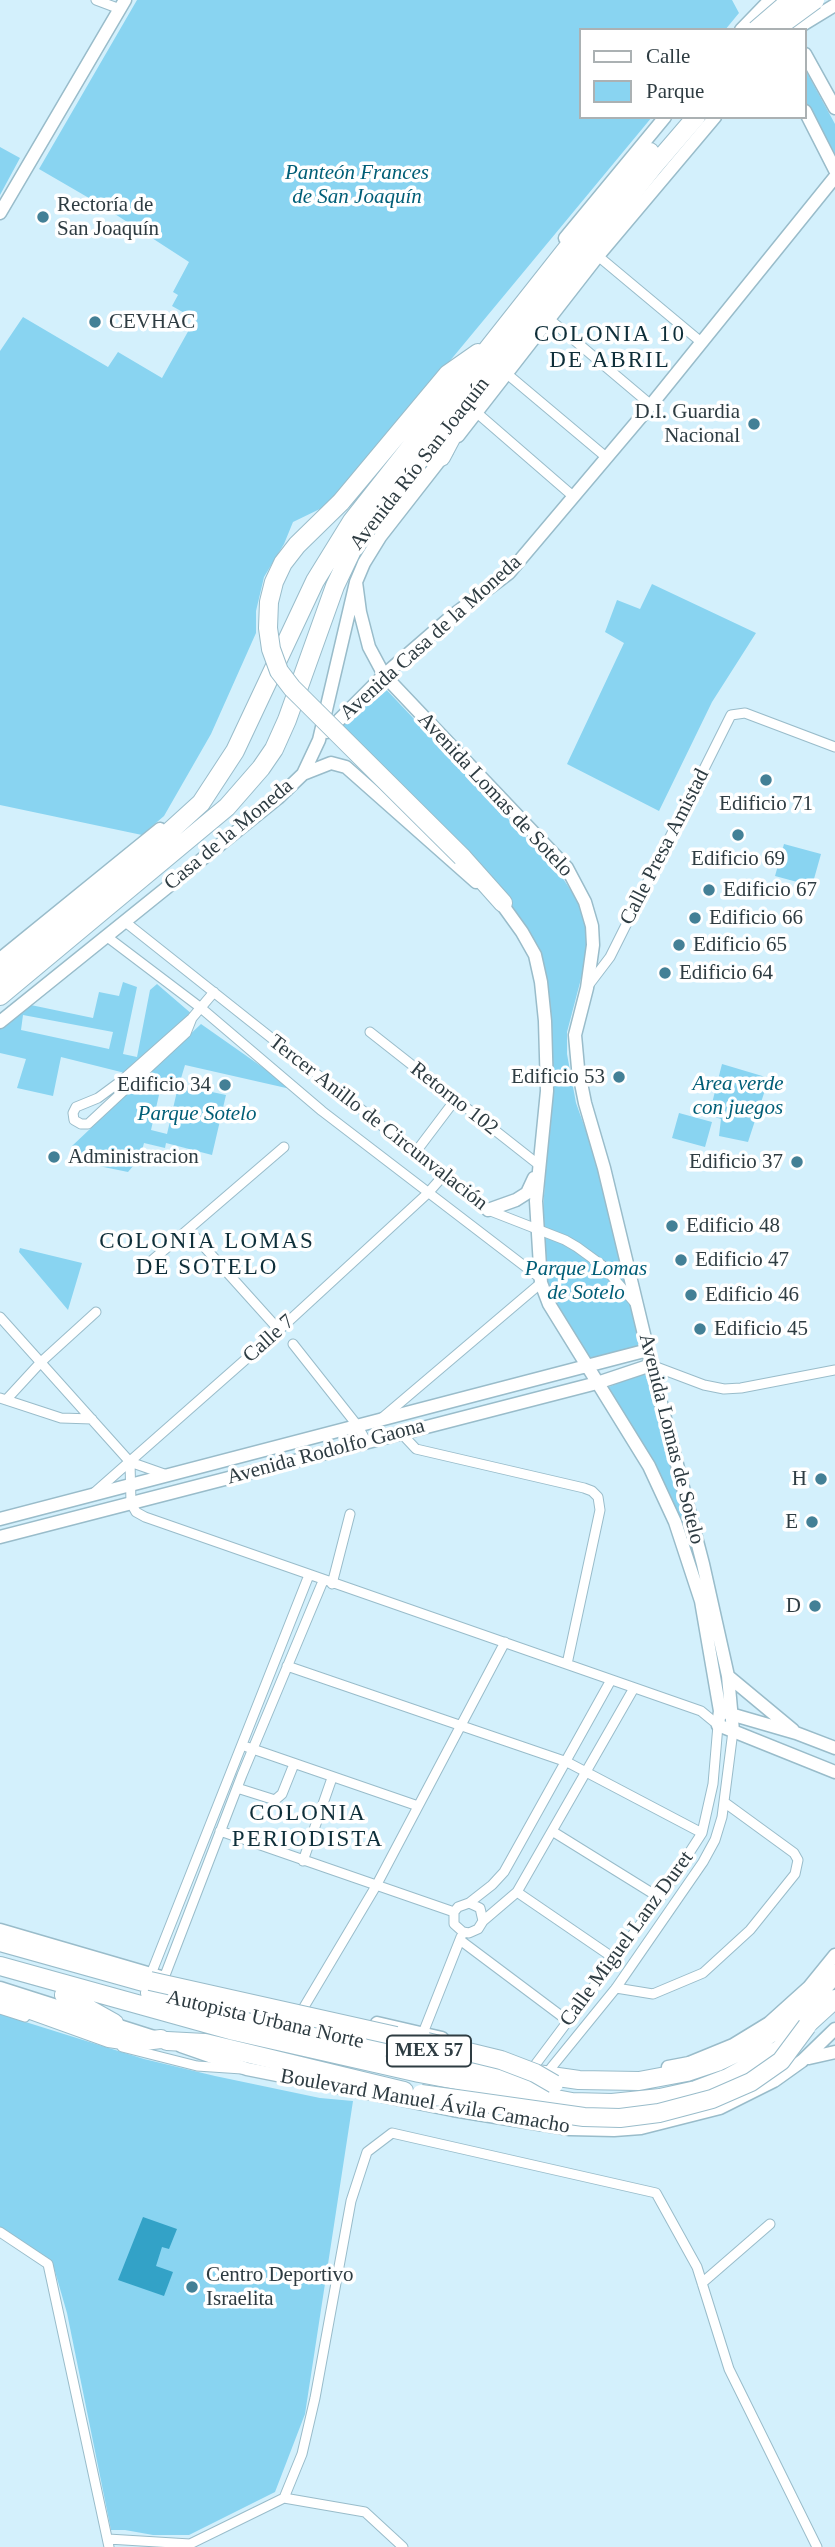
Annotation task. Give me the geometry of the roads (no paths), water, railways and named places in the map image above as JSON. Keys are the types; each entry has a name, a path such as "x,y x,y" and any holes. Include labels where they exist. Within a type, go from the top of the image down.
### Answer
{"highway":[{"path":"756,21 790,0"},
{"path":"777,28 815,0"},
{"name":"Avenida Río San Joaquín","path":"0,996 227,807 261,768 274,749 287,720 343,564 380,510 479,388 649,163 679,119"},
{"name":"Avenida Río San Joaquín","path":"0,976 189,816 221,776 250,722 315,581 352,522 547,273 649,163 694,119"},
{"path":"492,343 448,374 341,502 297,545 278,573 270,602 268,628 271,649 279,671 292,688 462,857 503,903"},
{"path":"441,457 479,388"},
{"name":"MEX 57","path":"0,1942 211,2001 378,2041 579,2080 639,2081 717,2062 757,2043 804,2008 835,1974"},
{"name":"Autopista Urbana Norte","path":"0,1950 167,1998 267,2022 553,2076 593,2089 639,2088 680,2081 717,2069 753,2053 789,2029 835,1983"},
{"path":"76,1952 107,1967 225,1999 487,2055 535,2073 553,2076"},
{"name":"Autopista Urbana Norte","path":"0,1966 233,2031 419,2073 572,2102 612,2103 660,2098 696,2090 756,2064 779,2050 835,1999"},
{"name":"Boulevard Manuel Ávila Camacho","path":"0,1976 64,1995 346,2066 510,2101 581,2110 654,2106 693,2098 725,2087 801,2041 835,2008"},
{"path":"64,1995 112,2031"},
{"path":"0,1999 112,2031 136,2042 164,2040 205,2043 292,2068 413,2092 584,2117 620,2118 659,2113 712,2099 751,2082 781,2060 807,2026"},
{"path":"295,2006 378,2041"}],"main road":[{"path":"749,0 756,21"},
{"path":"756,21 770,0"},
{"path":"778,0 792,28"},
{"path":"0,213 122,4"},
{"path":"796,28 835,5"},
{"path":"807,58 835,107"},
{"path":"807,115 835,170"},
{"name":"Avenida Río San Joaquín","path":"547,273 562,241 664,119"},
{"name":"Avenida Río San Joaquín","path":"356,582 372,548 548,318 713,119"},
{"name":"Avenida Casa de la Moneda","path":"319,740 384,674 452,616 509,573 651,405 835,177"},
{"name":"Avenida Lomas de Sotelo","path":"356,582 369,647 384,674 567,868 585,902 592,926 593,945 587,988 575,1035 578,1068 703,1564 728,1676 726,1713 718,1725"},
{"name":"Casa de la Moneda","path":"0,1023 278,798 303,774 319,740 356,582"},
{"name":"Avenida Lomas de Sotelo","path":"303,774 331,763 346,767 503,903 535,955 545,1021 547,1091 536,1230 540,1280 549,1304 649,1466 676,1522 701,1601 726,1713 733,1731"},
{"path":"0,959 221,776"},
{"path":"488,1210 527,1193 539,1167"},
{"name":"Avenida Rodolfo Gaona","path":"0,1519 648,1350"},
{"name":"Avenida Rodolfo Gaona","path":"0,1537 597,1383 651,1365"},
{"path":"728,1676 796,1733"},
{"path":"726,1713 796,1733 835,1748"},
{"path":"718,1725 835,1772"},
{"path":"0,1930 76,1952"},
{"path":"155,1978 423,2033 535,2065 553,2076 631,2075 689,2063 733,2046 769,2023 809,1987 835,1955"},
{"path":"0,1988 112,2031"},
{"name":"Boulevard Manuel Ávila Camacho","path":"164,2040 247,2069 524,2122 570,2129 614,2130 641,2128 720,2108 774,2081 802,2061 835,2029"},
{"path":"802,2061 818,2054 835,2052"}],"street":[{"path":"96,0 122,4"},
{"path":"598,257 701,342"},
{"path":"548,318 651,405"},
{"path":"506,373 606,457"},
{"path":"476,412 574,497"},
{"name":"Calle Presa Amistad","path":"587,988 610,957 728,720 736,713 745,713 835,747"},
{"name":"Tercer Anillo de Circunvalación","path":"124,921 488,1210 565,1240 603,1266 639,1308"},
{"name":"Tercer Anillo de Circunvalación","path":"106,936 201,1008 322,1111 540,1280"},
{"path":"192,1018 186,1033 88,1124 74,1120 76,1107 98,1098 121,1081 192,1018 214,992"},
{"name":"Retorno 102","path":"370,1032 539,1167"},
{"path":"415,1153 455,1100"},
{"path":"142,1269 284,1147"},
{"name":"Calle 7","path":"90,1496 279,1330 428,1193 443,1175"},
{"path":"189,1230 279,1330"},
{"path":"382,1419 540,1280"},
{"path":"92,1419 61,1418 3,1399 96,1312"},
{"path":"0,1317 131,1462 167,1475"},
{"path":"293,1344 357,1425 366,1441"},
{"path":"651,1365 704,1385 724,1389 835,1370"},
{"path":"401,1433 416,1449 584,1488 598,1497 600,1510 567,1664"},
{"path":"131,1462 131,1503 136,1512 145,1517 701,1711 726,1713"},
{"path":"155,1978 220,1831 287,1666 328,1582 350,1514"},
{"path":"155,1978 241,1745 309,1575"},
{"path":"295,2006 376,1886 505,1642"},
{"path":"287,1666 567,1762 702,1833"},
{"path":"469,1903 504,1872 611,1680"},
{"path":"423,2033 462,1936 474,1932 517,1892 634,1688"},
{"path":"701,1711 718,1725"},
{"name":"Calle Miguel Lanz Duret","path":"535,2065 660,1898 702,1833 713,1784 718,1725"},
{"name":"Calle Miguel Lanz Duret","path":"553,2076 703,1862 715,1840 724,1802 733,1731"},
{"path":"241,1745 418,1806"},
{"path":"237,1788 275,1800 282,1794 294,1764"},
{"path":"303,1861 332,1778"},
{"path":"616,1988 653,1994 703,1973 750,1930 795,1874 798,1860 794,1853 724,1802"},
{"path":"220,1831 454,1912"},
{"path":"552,1831 660,1898"},
{"path":"517,1892 615,1959"},
{"path":"483,1921 480,1908 469,1903 463,1903 454,1912 454,1924 462,1936 568,2021"},
{"path":"0,2009 149,2055 210,2068 247,2069"},
{"path":"284,2498 302,2454 315,2398 351,2201 367,2152 392,2133 656,2193 697,2267 729,2369 817,2547"},
{"path":"702,2283 770,2224"},
{"path":"0,2232 48,2264 108,2543 190,2544 284,2498 365,2512 403,2547"}],"place":[{"name":"Rectoría de San Joaquín","path":"43,217"},
{"name":"CEVHAC","path":"95,322"},
{"name":"D.I. Guardia Nacional","path":"754,424"},
{"name":"Edificio 71","path":"766,780"},
{"name":"Edificio 69","path":"738,835"},
{"name":"Edificio 67","path":"709,890"},
{"name":"Edificio 66","path":"695,918"},
{"name":"Edificio 65","path":"679,945"},
{"name":"Edificio 64","path":"665,973"},
{"name":"Edificio 53","path":"619,1077"},
{"name":"Edificio 34","path":"225,1085"},
{"name":"Administracion","path":"54,1157"},
{"name":"Edificio 37","path":"797,1162"},
{"name":"Edificio 48","path":"672,1226"},
{"name":"Edificio 47","path":"681,1260"},
{"name":"Edificio 46","path":"691,1295"},
{"name":"Edificio 45","path":"700,1329"},
{"name":"H","path":"821,1479"},
{"name":"E","path":"812,1522"},
{"name":"D","path":"815,1606"},
{"name":"Centro Deportivo Israelita","path":"192,2287"}],"district":[{"name":"COLONIA 10 DE ABRIL","path":"610,348"},
{"name":"COLONIA LOMAS DE SOTELO","path":"207,1255"},
{"name":"COLONIA PERIODISTA","path":"308,1827"}],"park label":[{"name":"Panteón Frances de San Joaquín","path":"357,185"},
{"name":"Area verde con juegos","path":"738,1096"},
{"name":"Parque Sotelo","path":"197,1114"},
{"name":"Parque Lomas de Sotelo","path":"586,1281"}]}
